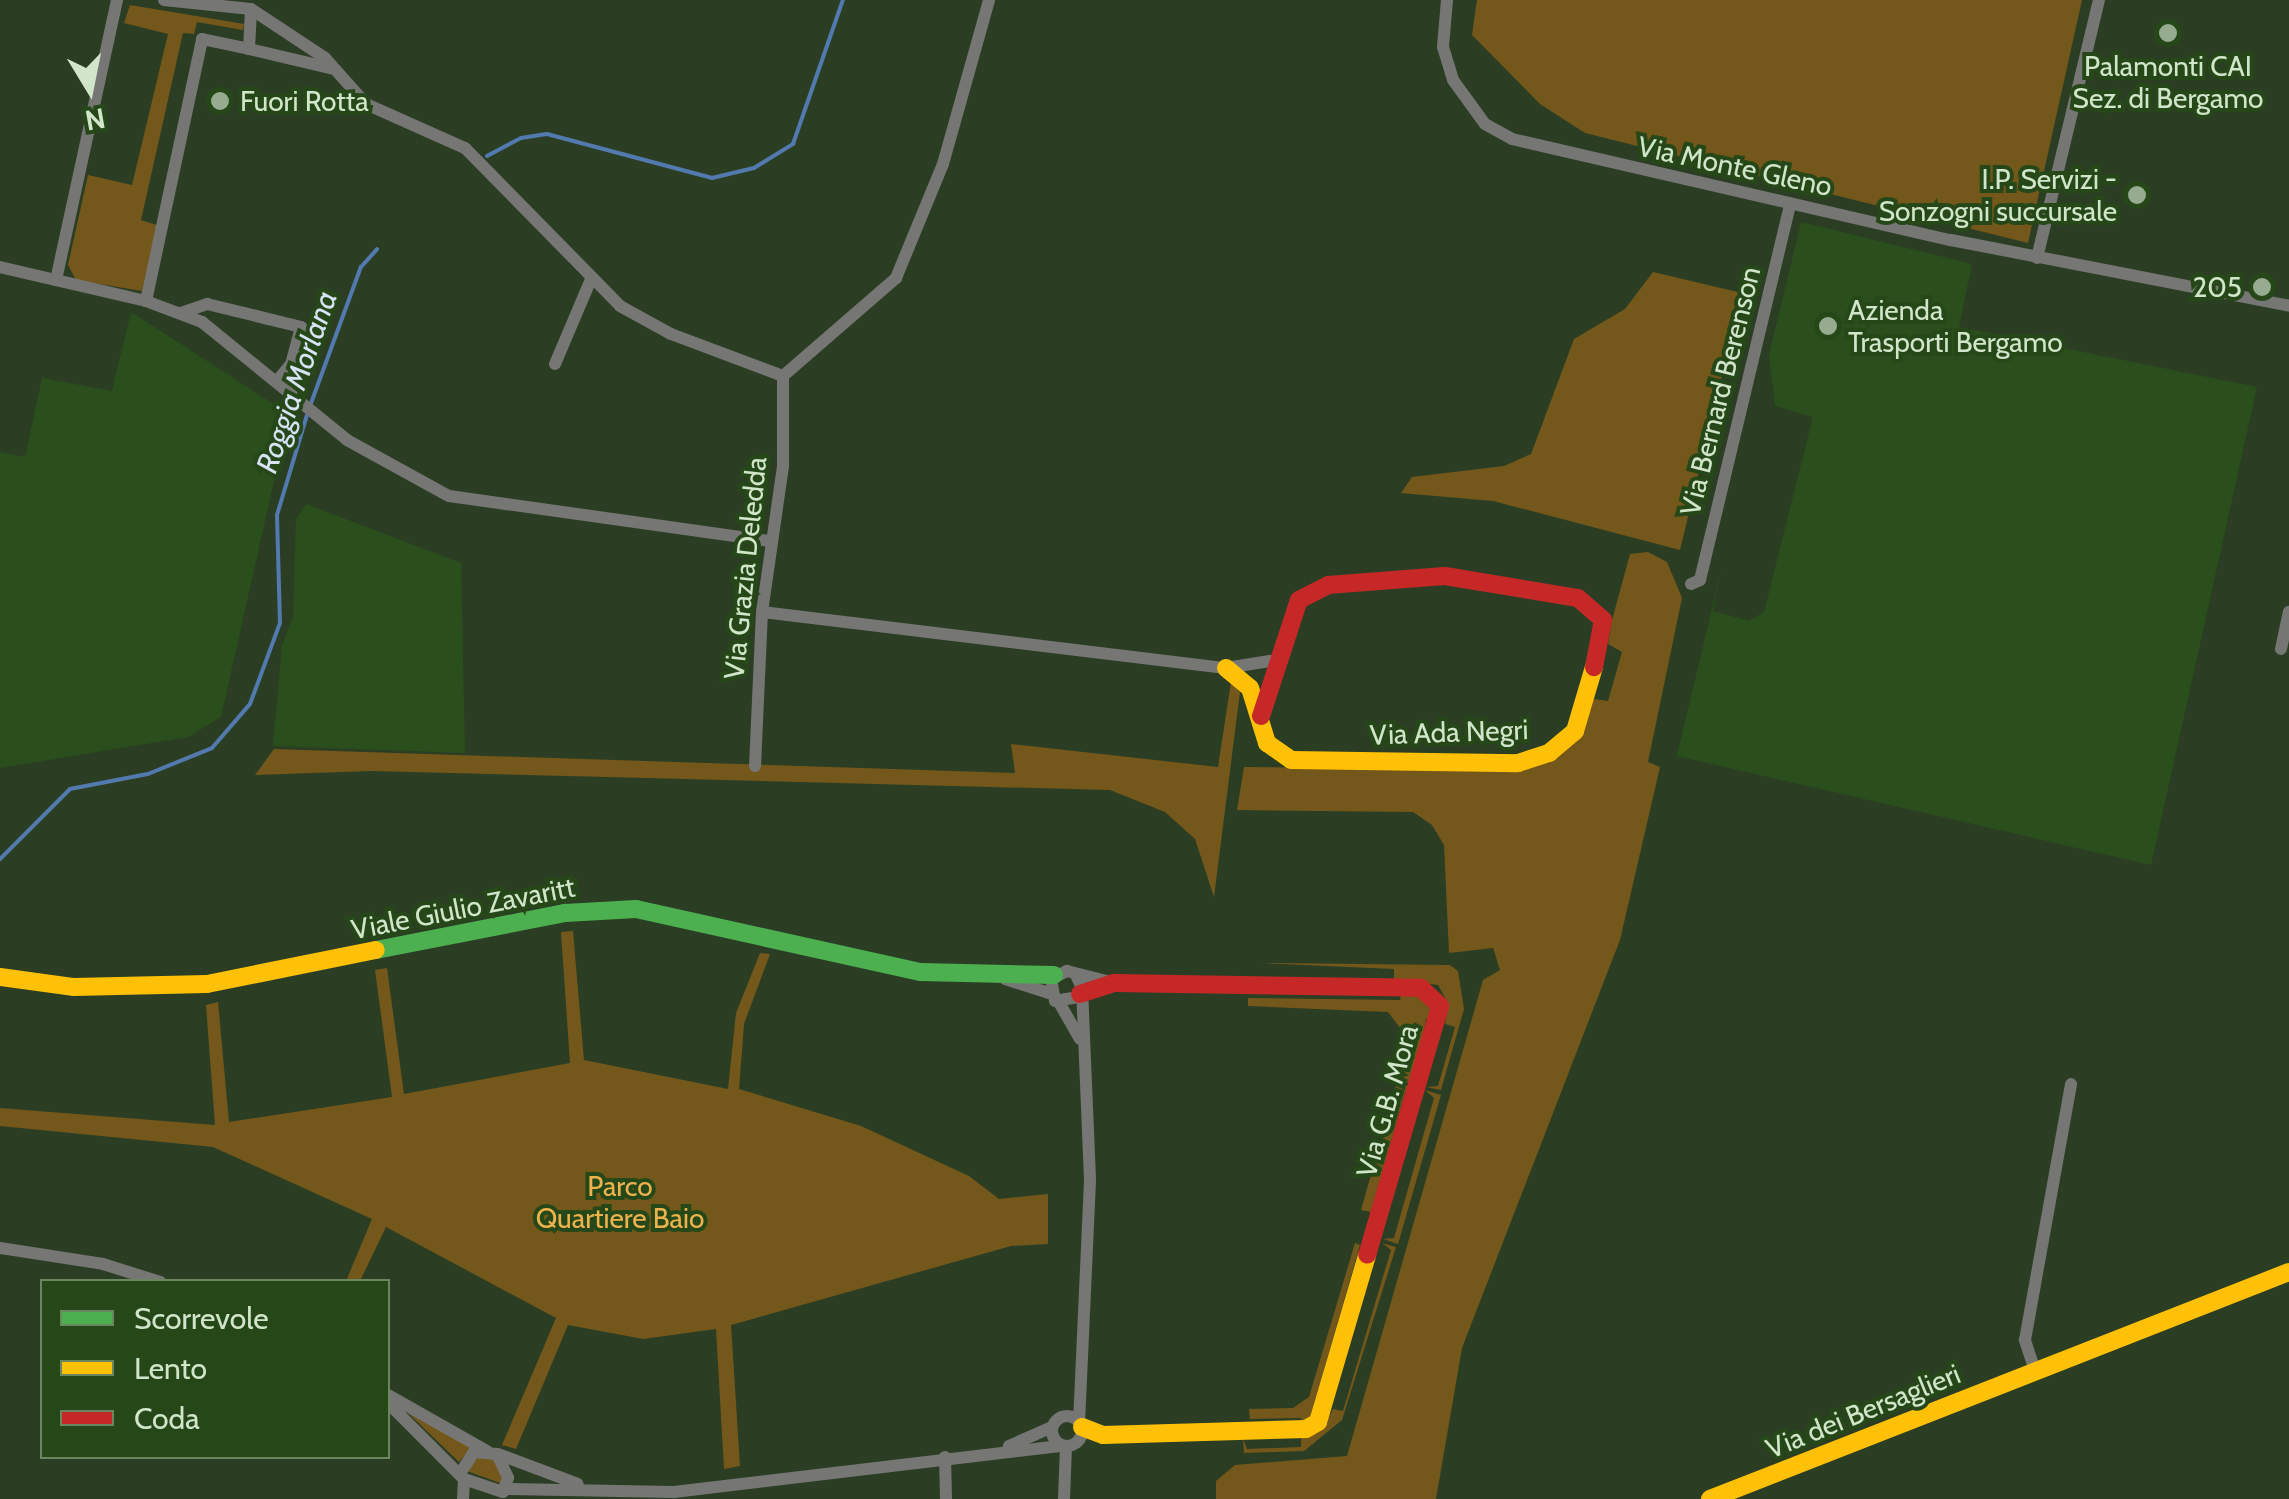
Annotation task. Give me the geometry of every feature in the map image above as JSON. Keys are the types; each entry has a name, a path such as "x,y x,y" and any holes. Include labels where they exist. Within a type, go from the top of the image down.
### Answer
{"street":[{"path":"56,280 117,0"},
{"path":"164,0 251,9 336,70 379,112 465,148 620,306 670,334 783,376 896,278 943,164 988,0"},
{"path":"251,9 264,0"},
{"name":"Via Monte Gleno","path":"1448,0 1444,47 1450,72 1476,114 1498,133 1790,204 2037,258 2289,306"},
{"path":"2037,258 2099,0"},
{"path":"249,49 251,9"},
{"path":"146,302 202,40 336,70"},
{"name":"Via Bernard Berenson","path":"1692,584 1700,580 1790,204"},
{"path":"0,268 146,302 181,314 278,381 346,440 448,496 772,542"},
{"path":"555,364 591,279"},
{"path":"181,314 207,304 300,327 291,364 278,381"},
{"name":"Via Grazia Deledda","path":"755,766 762,612 784,466 783,376"},
{"name":"Via Ada Negri","path":"1226,668 1244,678 1261,716 1267,743 1291,760 1528,762 1575,731 1604,634 1594,608 1578,598 1445,576 1362,579 1306,592 1294,610 1289,645 1276,660 1261,716"},
{"path":"762,612 1226,668 1276,660"},
{"path":"2281,649 2289,612"},
{"name":"Viale Giulio Zavaritt","path":"0,977 74,987 208,984 565,913 636,909 685,915 874,964 993,976 1080,996"},
{"path":"1064,1499 1082,1377 1090,1181 1076,974"},
{"name":"Via G.B. Mora","path":"1073,1437 1306,1429 1325,1412 1440,1006 1421,988 1114,983 1076,974"},
{"name":"Viale Giulio Zavaritt","path":"1054,991 1076,974"},
{"name":"Via G.B. Mora","path":"1080,996 1114,983"},
{"path":"1054,991 1081,1041"},
{"path":"2035,1371 2024,1340 2071,1084"},
{"path":"0,1248 103,1264 150,1279"},
{"name":"Via dei Bersaglieri","path":"1710,1499 2289,1272"},
{"path":"1002,1449 1055,1423 1082,1377"},
{"path":"390,1396 492,1452 585,1486 622,1495 772,1481 1073,1437"},
{"path":"390,1404 462,1476 502,1494 585,1486"},
{"path":"1055,1423 1073,1437"},
{"path":"1055,1423 1073,1437"},
{"path":"462,1499 464,1459 492,1452"},
{"path":"492,1452 505,1463 502,1494"},
{"path":"945,1457 946,1499"},
{"path":"772,1481 772,1499"}],"shaded area":[{"path":"1801,222 1972,264 1959,327 2257,387 2151,865 1677,756 1722,566 1713,611 1749,621 1764,612 1813,417 1775,406 1769,355"},
{"path":"131,312 289,414 221,717 188,737 0,768 0,452 25,457 42,378 112,391"},
{"path":"306,504 461,563 465,753 273,746 282,646 293,616 296,519"}],"green space":[{"path":"1477,0 2082,0 2028,243 1585,133 1540,104 1472,35"},
{"path":"130,5 244,24 243,30 197,22 194,34 183,33 141,220 157,225 142,291 76,280 68,265 88,175 132,185 168,34 124,23"},
{"path":"1653,272 1742,293 1680,550 1493,501 1401,493 1412,477 1504,466 1531,454 1574,339 1625,309"},
{"path":"1648,552 1667,562 1682,598 1648,762 1660,767 1620,940 1462,1348 1436,1499 1216,1499 1216,1481 1235,1465 1347,1456 1483,980 1500,970 1493,948 1449,953 1444,845 1432,825 1413,812 1237,810 1244,767 1519,770 1545,762 1594,699 1608,701 1622,652 1608,644 1612,620 1630,554"},
{"path":"1231,682 1240,692 1214,897 1195,839 1165,812 1110,790 371,771 255,775 274,749 1015,773 1011,744 1218,767"},
{"name":"Parco Quartiere Baio","path":"573,931 584,1060 728,1089 736,1013 760,953 770,954 744,1024 739,1089 861,1126 969,1176 999,1199 1048,1194 1048,1244 1011,1246 731,1325 740,1466 724,1469 716,1329 643,1339 568,1325 516,1449 502,1445 556,1318 386,1227 361,1279 347,1279 372,1219 213,1147 0,1126 0,1108 215,1125 206,1005 218,1002 229,1122 392,1097 375,970 387,968 404,1094 570,1063 561,932"},
{"path":"1260,963 1450,965 1458,971 1464,1009 1441,1090 1426,1087 1438,1086 1455,1027 1445,1024 1448,1003 1438,985 1394,979 1394,969"},
{"path":"1401,994 1429,999 1431,1020 1426,1019 1413,1084 1397,1080 1407,1037 1388,1012 1248,1006 1248,998 1400,1000"},
{"path":"1397,1083 1412,1087 1406,1089 1371,1212 1361,1210"},
{"path":"1425,1090 1441,1095 1398,1244 1383,1239 1394,1238 1434,1098"},
{"path":"1355,1243 1360,1245 1314,1404 1317,1414 1302,1423 1301,1418 1250,1419 1249,1409 1293,1408 1309,1397"},
{"path":"1382,1243 1396,1247 1342,1420 1304,1451 1244,1453 1243,1439 1247,1449 1301,1447 1301,1437 1324,1426 1333,1409 1343,1411 1391,1250"},
{"path":"407,1412 473,1446 459,1462"},
{"path":"480,1455 493,1457 503,1475 500,1483 467,1471"}],"waterway":[{"name":"Roggia Morlana","path":"487,156 521,138 547,134 712,178 754,168 793,144 843,0"},
{"name":"Roggia Morlana","path":"310,406 361,267 377,249"},
{"name":"Roggia Morlana","path":"0,859 70,789 148,774 212,748 250,704 280,623 277,515 307,415"}],"traffic: fast":[{"path":"376,950 565,913 636,909 920,972 1054,975"}],"traffic: slow":[{"path":"1226,668 1250,688 1267,743 1291,760 1518,763 1549,753 1575,731 1594,667"},
{"path":"0,977 74,987 207,984 376,950"},
{"path":"1082,1427 1103,1435 1306,1429 1318,1422 1367,1255"},
{"path":"1710,1499 2289,1272"}],"traffic: jam":[{"path":"1261,716 1299,600 1328,585 1445,576 1578,598 1603,620 1594,667"},
{"path":"1080,994 1114,983 1421,988 1440,1006 1367,1255"}],"place":[{"name":"Palamonti CAI Sez. di Bergamo","path":"2168,33"},
{"name":"Fuori Rotta","path":"220,101"},
{"name":"I.P. Servizi - Sonzogni succursale","path":"2137,195"},
{"name":"205","path":"2262,287"},
{"name":"Azienda Trasporti Bergamo","path":"1828,326"}]}
